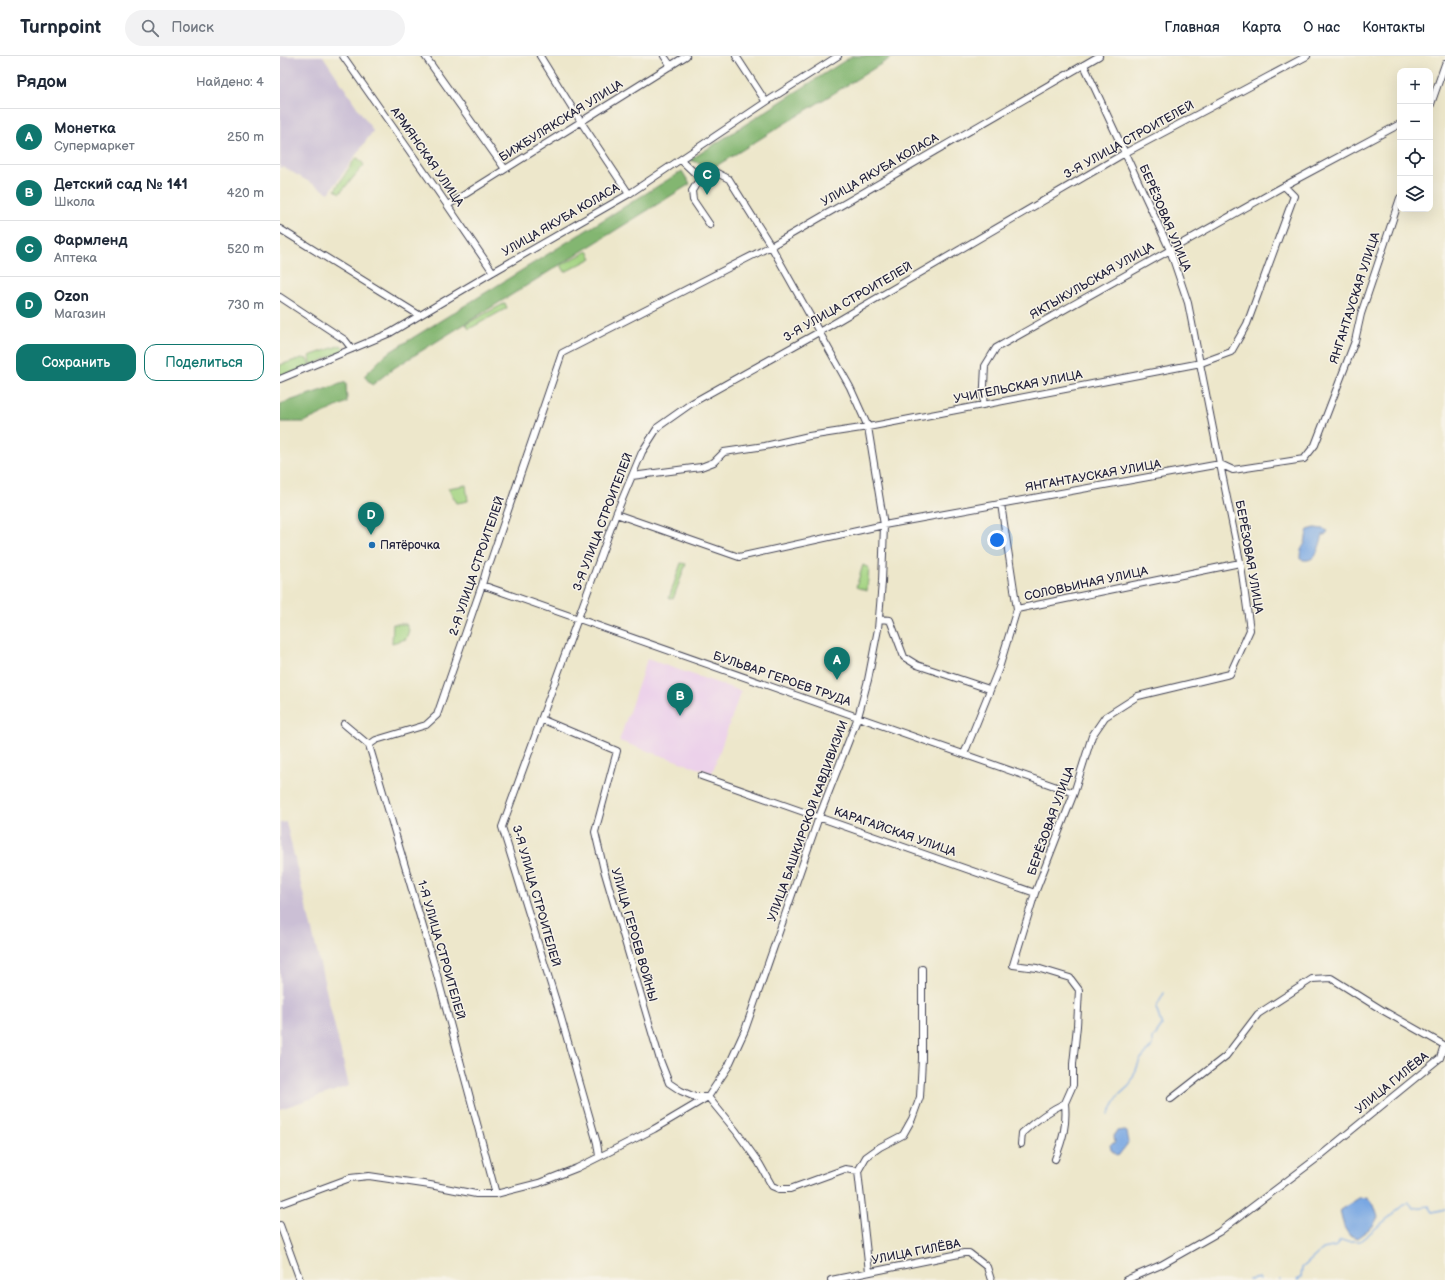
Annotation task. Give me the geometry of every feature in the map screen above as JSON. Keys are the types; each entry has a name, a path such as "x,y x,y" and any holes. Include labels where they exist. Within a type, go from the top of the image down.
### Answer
{"street":[{"name":"АРМЯНСКАЯ УЛИЦА","path":"343,56 448,205 493,272"},
{"path":"425,56 505,169"},
{"path":"540,56 581,122 629,194"},
{"path":"664,56 671,66"},
{"name":"БИЖБУЛЯКСКАЯ УЛИЦА","path":"448,205 686,56"},
{"path":"736,56 766,102"},
{"name":"УЛИЦА ЯКУБА КОЛАСА","path":"280,379 390,333 629,194 766,102 838,56"},
{"name":"УЛИЦА ЯКУБА КОЛАСА","path":"562,353 771,246 1099,56"},
{"name":"3-Я УЛИЦА СТРОИТЕЛЕЙ","path":"600,1156 560,1014 502,827 616,514 642,452 658,427 692,403 819,332 1125,153 1307,56"},
{"path":"1431,104 1445,64"},
{"name":"БЕРЁЗОВАЯ УЛИЦА","path":"1066,1103 1072,1085 1078,1026 1079,990 1070,978 1037,968 1013,965 1035,894 1074,793 1092,736 1104,717 1138,696 1230,674 1250,630 1240,563 1188,303 1170,250 1084,65"},
{"name":"ЯКТЫКУЛЬСКАЯ УЛИЦА","path":"983,405 985,366 996,348 1284,186 1397,126"},
{"path":"681,160 700,178 692,191 693,200 710,225"},
{"name":"УЛИЦА БАШКИРСКОЙ КАВДИВИЗИИ","path":"280,1204 350,1178 369,1176 430,1185 476,1194 496,1194 539,1183 577,1168 654,1129 708,1096 728,1067 745,1030 819,817 858,717 868,680 879,619 884,525 868,427 850,387 771,246 729,179 715,172 700,178"},
{"name":"УЧИТЕЛЬСКАЯ УЛИЦА","path":"632,476 701,467 714,462 724,452 765,446 809,436 868,427 1201,363 1232,352 1247,324 1294,196 1284,186"},
{"name":"ЯНГАНТАУСКАЯ УЛИЦА","path":"616,514 739,556 884,525 1220,464 1233,470 1304,459 1315,446 1355,341 1361,314 1397,207"},
{"path":"280,229 419,316"},
{"path":"280,298 345,340 352,349"},
{"name":"2-Я УЛИЦА СТРОИТЕЛЕЙ","path":"369,746 376,740 426,725 437,715 562,353"},
{"path":"1001,504 1017,609"},
{"name":"СОЛОВЬИНАЯ УЛИЦА","path":"964,754 999,668 1017,609 1240,563"},
{"name":"БУЛЬВАР ГЕРОЕВ ТРУДА","path":"482,585 1074,793"},
{"path":"879,619 890,620 904,658 917,665 990,689"},
{"name":"УЛИЦА ГЕРОЕВ ВОЙНЫ","path":"541,719 618,751 595,832 604,870 668,1083 695,1097 708,1096"},
{"path":"344,724 369,746"},
{"name":"1-Я УЛИЦА СТРОИТЕЛЕЙ","path":"369,746 434,964 496,1194"},
{"name":"КАРАГАЙСКАЯ УЛИЦА","path":"701,776 1035,894"},
{"path":"869,1272 858,1171 866,1157 880,1147 903,1135 912,1119 920,1097 922,1059 922,969"},
{"name":"УЛИЦА ГИЛЁВА","path":"1126,1280 1161,1264 1218,1232 1265,1198 1320,1156 1440,1058 1445,1046 1382,1010 1331,978 1312,979 1258,1014 1226,1056 1171,1099"},
{"path":"708,1096 736,1131 772,1186 779,1189 790,1189 845,1169 858,1171"},
{"path":"1022,1144 1022,1133 1031,1124 1066,1103 1063,1141 1055,1159"},
{"path":"280,1225 300,1280"},
{"name":"УЛИЦА ГИЛЁВА","path":"831,1280 952,1255 969,1253 987,1267 991,1280"}],"shaded area":[{"path":"280,56 323,56 373,131 329,193 283,167 280,168"},
{"path":"647,659 741,691 712,773 619,741"},
{"path":"286,822 349,1086 280,1109 280,823"}],"green space":[{"path":"852,56 894,56 713,168 690,160"},
{"path":"358,158 364,165 340,193 335,190 355,159"},
{"path":"682,171 690,184 394,368 372,385 364,376 385,355"},
{"path":"588,251 592,258 565,272 561,265"},
{"path":"505,303 507,308 469,329 466,324"},
{"path":"341,345 346,350 312,365 309,356"},
{"path":"302,358 307,359 310,366 280,377 280,365"},
{"path":"346,382 347,402 304,422 280,422 280,404"},
{"path":"466,485 468,501 457,503 448,488"},
{"path":"681,563 686,564 673,599 669,598"},
{"path":"863,565 869,568 867,591 856,587"},
{"path":"393,624 406,624 409,630 406,639 392,643"}],"water":[{"path":"1315,528 1328,531 1326,535 1323,535 1314,557 1306,560 1300,559 1308,530"},
{"path":"1123,1130 1127,1132 1129,1142 1118,1156 1111,1150 1110,1145 1115,1142 1114,1136 1117,1131"},
{"path":"1367,1197 1374,1205 1378,1217 1373,1226 1357,1238 1349,1235 1344,1227 1340,1210 1359,1198"}],"waterway":[{"path":"1108,1115 1119,1095 1130,1085 1140,1060 1153,1045 1153,1039 1162,1026 1156,1008 1164,993"},
{"path":"1297,1280 1301,1278 1302,1268 1323,1249 1337,1246 1340,1241 1360,1241 1408,1202 1414,1208 1429,1206 1433,1212 1445,1209"},
{"path":"1249,1280 1259,1278 1259,1280"}],"place":[{"name":"Фармленд","path":"707,195"},
{"name":"Ozon","path":"371,535"},
{"name":"Пятёрочка","path":"372,545"},
{"name":"Монетка","path":"837,680"},
{"name":"Детский сад № 141","path":"680,716"}]}
